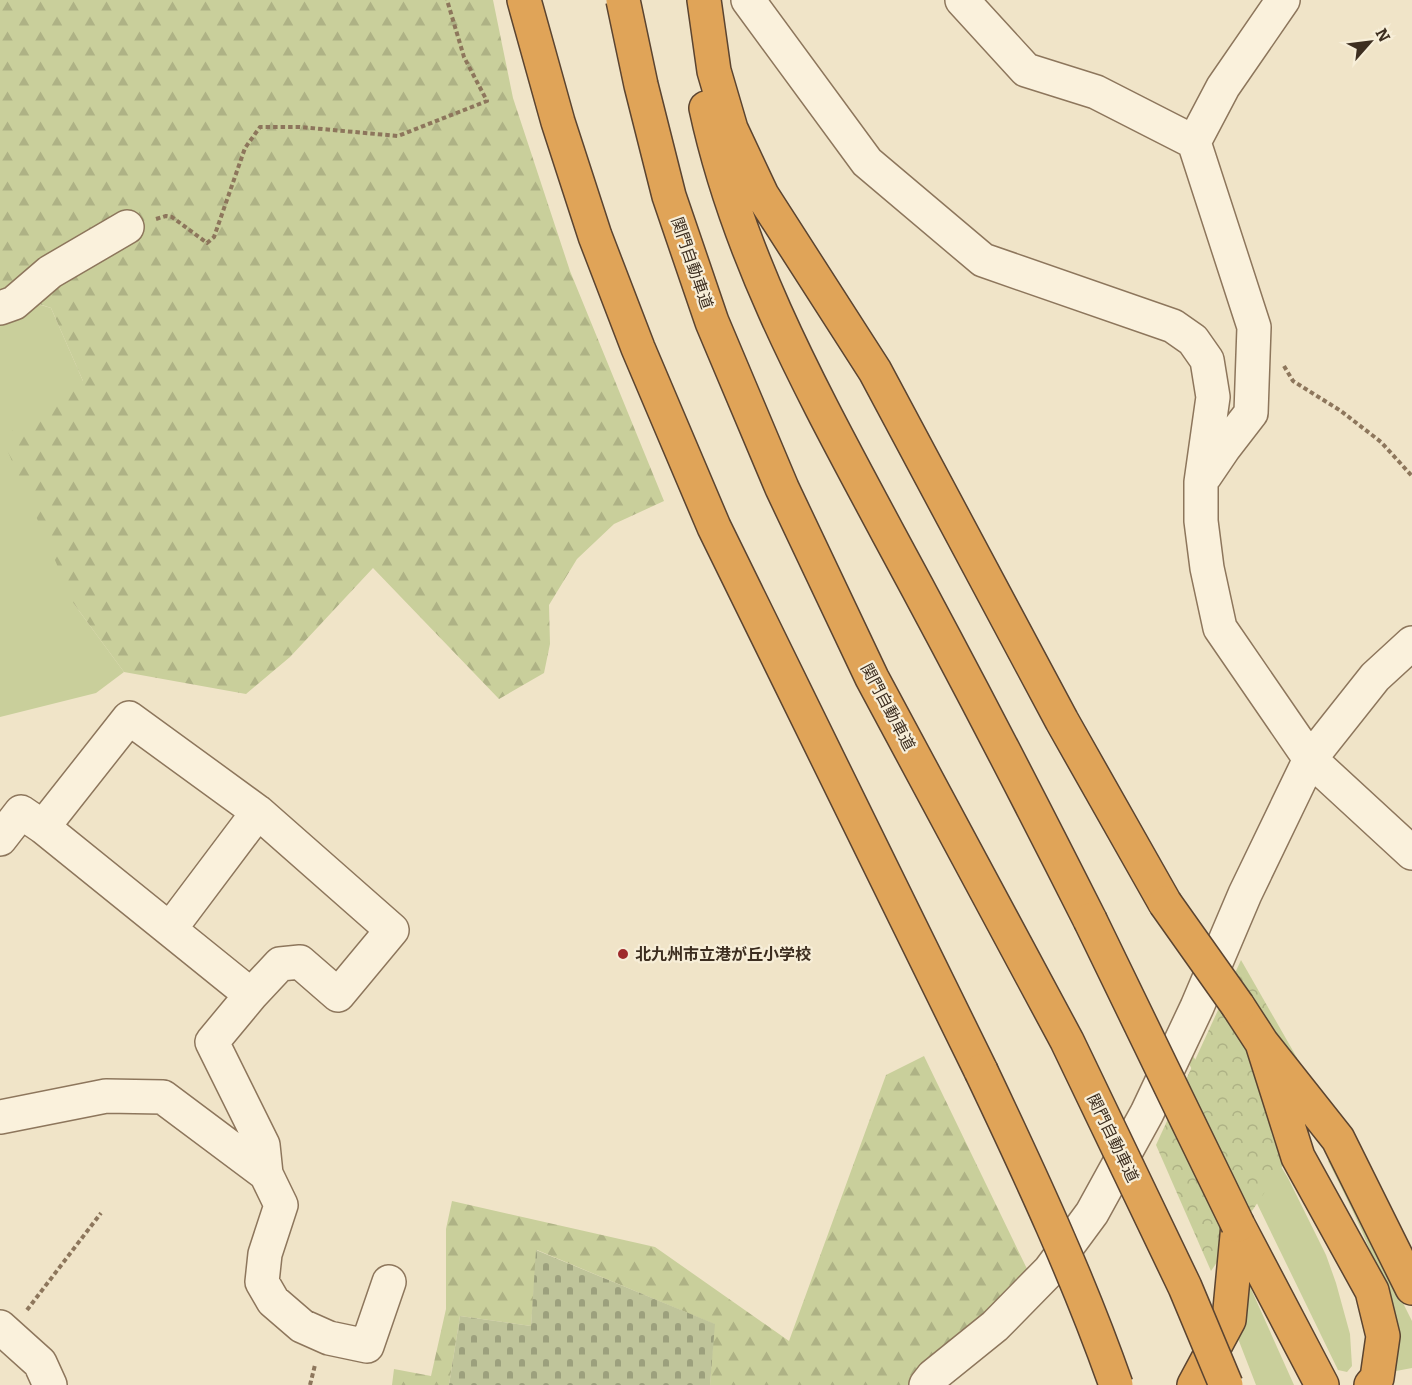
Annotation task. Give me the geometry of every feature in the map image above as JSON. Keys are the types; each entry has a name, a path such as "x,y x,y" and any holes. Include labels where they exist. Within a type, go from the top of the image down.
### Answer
{"highway":[{"path":"524,0 558,122 595,236 638,348 710,517 981,1071 1097,1329 1116,1385"},
{"name":"関門自動車道","path":"623,0 641,85 669,196 712,322 782,488 872,678 1067,1041 1185,1287 1226,1385"},
{"path":"688,0 706,72 727,192 753,262 802,372 1006,753 1238,1225 1322,1385"},
{"path":"704,0 706,72 762,195 875,371 1062,721 1165,903 1262,1043 1338,1139 1412,1288"},
{"path":"1262,1043 1298,1157 1372,1291 1383,1336 1377,1378 1371,1385"},
{"path":"1194,1385 1229,1320 1238,1225"}],"street":[{"path":"748,0 867,162 983,260 1173,326 1193,340 1207,360 1213,398 1201,482 1201,521 1207,568 1220,628 1310,759 1412,853"},
{"path":"962,0 1026,70 1096,92 1194,142 1254,327 1251,413 1201,482"},
{"path":"1194,142 1223,87 1283,0"},
{"path":"0,308 14,303 50,272 127,227"},
{"path":"926,1385 933,1376 995,1326 1034,1286 1050,1269 1092,1213 1147,1113 1197,1007 1245,894 1310,759 1375,677 1412,643"},
{"path":"43,827 129,718 258,812 392,930 338,995 300,962 280,964 212,1042 263,1144 266,1174 281,1205 265,1254 262,1281 273,1301 302,1326 329,1338 368,1346 389,1282"},
{"path":"0,839 21,812 43,827 251,995"},
{"path":"170,929 258,812"},
{"path":"0,1116 106,1096 163,1097 266,1174"},
{"path":"4,1331 40,1363 50,1385"}],"path":[{"path":"127,227 166,216 172,217 207,243 214,237 245,147 260,127 300,126 398,136 487,101 464,57 447,0"},
{"path":"1281,363 1293,381 1341,411 1381,442 1412,476"},
{"path":"4,1331 100,1213"}],"green space":[{"path":"0,0 493,0 513,98 570,271 664,501 614,524 577,559 549,605 550,644 544,673 499,699 373,568 290,657 246,694 124,672 74,604 2,438 83,381 51,308 0,291"},
{"path":"34,303 51,308 83,381 74,604 124,672 96,693 0,717 0,319"},
{"path":"1241,960 1324,1105 1211,1271 1156,1145"},
{"path":"1182,1041 1223,1098 1274,1155 1288,1178 1326,1255 1336,1283 1350,1334 1352,1366 1347,1372 1338,1370 1179,1043"},
{"path":"924,1056 1029,1273 910,1385 710,1385 714,1324 537,1250 531,1326 460,1316 449,1385 392,1385 394,1369 431,1376 446,1309 446,1229 452,1201 655,1247 789,1341 886,1075"},
{"path":"1331,1159 1412,1321 1412,1368 1396,1371 1390,1315 1383,1288 1353,1211 1328,1161"},
{"path":"536,1250 715,1324 710,1385 449,1385 460,1316 531,1326"},
{"path":"1247,1280 1294,1385 1256,1385 1237,1336"}],"place":[{"name":"北九州市立港が丘小学校","path":"623,954"}]}
